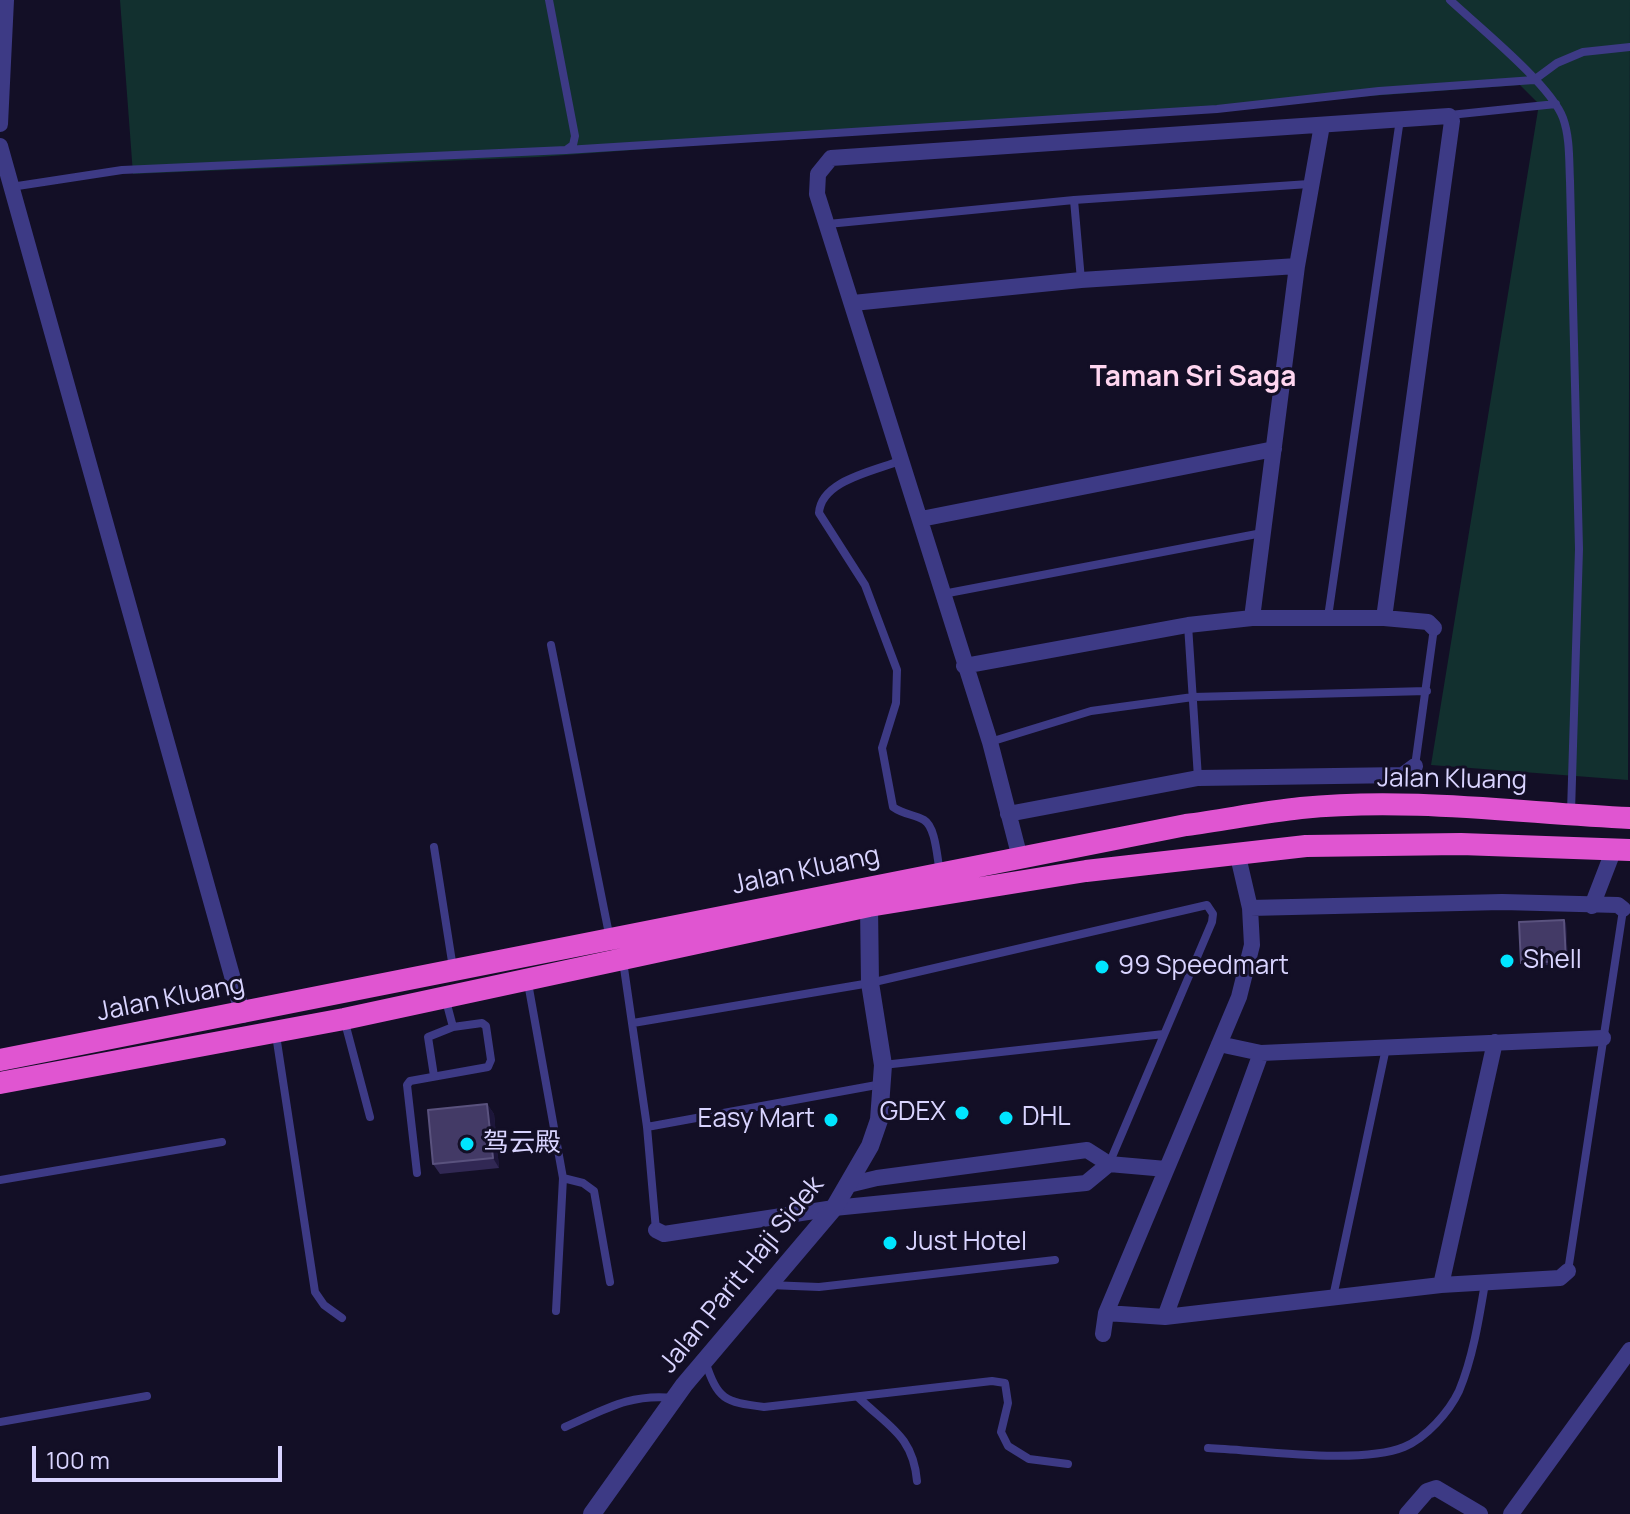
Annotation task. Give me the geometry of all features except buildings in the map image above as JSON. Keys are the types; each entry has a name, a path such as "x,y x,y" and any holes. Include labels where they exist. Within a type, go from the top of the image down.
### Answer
{"highway":[{"name":"Jalan Kluang","path":"0,1083 344,1019 527,978 616,948 940,872 1172,828 1302,808 1367,806 1518,809 1630,818"},
{"path":"1302,808 1327,819 1325,833 1306,846"},
{"path":"1508,846 1496,841 1490,835 1489,828 1501,816 1518,809"},
{"name":"Jalan Kluang","path":"0,1060 243,1015 454,969 616,948 1086,871 1306,846 1508,846 1622,850"}],"street":[{"path":"0,124 6,0"},
{"path":"1020,858 990,742 853,303 825,225 817,194 818,174 831,158 1449,116 1452,121 1384,618"},
{"path":"1252,618 1297,266 1309,184 1322,125"},
{"path":"0,146 243,1015"},
{"path":"853,303 1081,280 1297,266"},
{"path":"921,519 1274,449"},
{"path":"964,666 1188,625 1252,618 1384,618 1428,622 1434,628"},
{"path":"1008,814 1198,778 1403,775 1415,766"},
{"path":"1367,806 1370,775"},
{"path":"1592,906 1622,850"},
{"path":"1103,1334 1106,1313 1239,997 1252,945 1250,908 1237,852"},
{"path":"1250,908 1502,902 1618,905 1623,909"},
{"name":"Jalan Parit Haji Sidek","path":"592,1514 704,1360 834,1208 870,1146 879,1120 883,1065 870,983 869,906"},
{"path":"1219,1044 1261,1053 1603,1038"},
{"path":"1441,1285 1495,1042"},
{"path":"1165,1317 1261,1053"},
{"path":"848,1185 877,1178 1087,1150 1109,1164 1166,1169"},
{"path":"656,1230 664,1234 834,1208 1086,1183 1109,1164"},
{"path":"1106,1313 1165,1317 1441,1285 1560,1278 1568,1271"},
{"path":"1511,1514 1630,1350"},
{"path":"1407,1514 1427,1491 1436,1488 1480,1514"}],"lane":[{"path":"549,0 575,136 573,145 566,150"},
{"path":"1450,0 1534,80 1556,104 1564,121 1570,181 1579,549 1571,813"},
{"path":"11,187 122,170 566,150 1217,109 1379,91 1534,80 1557,63 1583,52 1630,47"},
{"path":"1449,116 1556,104"},
{"path":"1328,617 1401,118"},
{"path":"825,225 1074,200 1309,184"},
{"path":"1074,200 1081,280"},
{"path":"902,460 830,488 820,500 819,513 821,521 848,552 865,585 897,670 896,703 882,748 893,807 905,816 922,819 930,825 940,872"},
{"path":"943,594 1262,533"},
{"path":"1188,625 1198,778"},
{"path":"1415,766 1434,628"},
{"path":"551,645 633,1023 647,1127 656,1230"},
{"path":"990,742 1091,711 1193,697 1427,691"},
{"path":"434,847 454,969"},
{"path":"633,1023 870,983 1207,905 1213,914 1212,922 1109,1164"},
{"path":"1568,1271 1623,909"},
{"path":"527,978 563,1178 556,1311"},
{"path":"445,997 453,1027"},
{"path":"344,1019 370,1117"},
{"path":"417,1173 407,1085 410,1081 488,1067 491,1060 486,1026 482,1023 453,1027 428,1037 434,1076"},
{"path":"275,1030 315,1292 324,1305 342,1318"},
{"path":"883,1065 1164,1034"},
{"path":"1333,1298 1386,1048"},
{"path":"647,1127 883,1084"},
{"path":"0,1180 222,1142"},
{"path":"563,1178 583,1183 594,1191 610,1282"},
{"path":"767,1285 819,1287 1055,1260"},
{"path":"1208,1448 1359,1455 1404,1447 1437,1423 1458,1393 1475,1339 1485,1283"},
{"path":"704,1360 714,1389 729,1403 764,1407 992,1381 1005,1383 1008,1403 1001,1432 1008,1446 1029,1459 1068,1464"},
{"path":"565,1427 629,1398 649,1395 675,1398"},
{"path":"0,1422 147,1396"},
{"path":"859,1398 908,1444 915,1456 917,1481"}],"green space":[{"path":"120,0 1630,0 1628,780 1431,765 1539,104 1520,85 538,157 133,174"}],"place":[{"name":"Shell","path":"1507,961"},
{"name":"99 Speedmart","path":"1102,967"},
{"name":"GDEX","path":"962,1113"},
{"name":"DHL","path":"1006,1118"},
{"name":"Easy Mart","path":"831,1120"},
{"name":"驾云殿","path":"467,1144"},
{"name":"Just Hotel","path":"890,1243"}],"district":[{"name":"Taman Sri Saga","path":"1193,378"}]}
